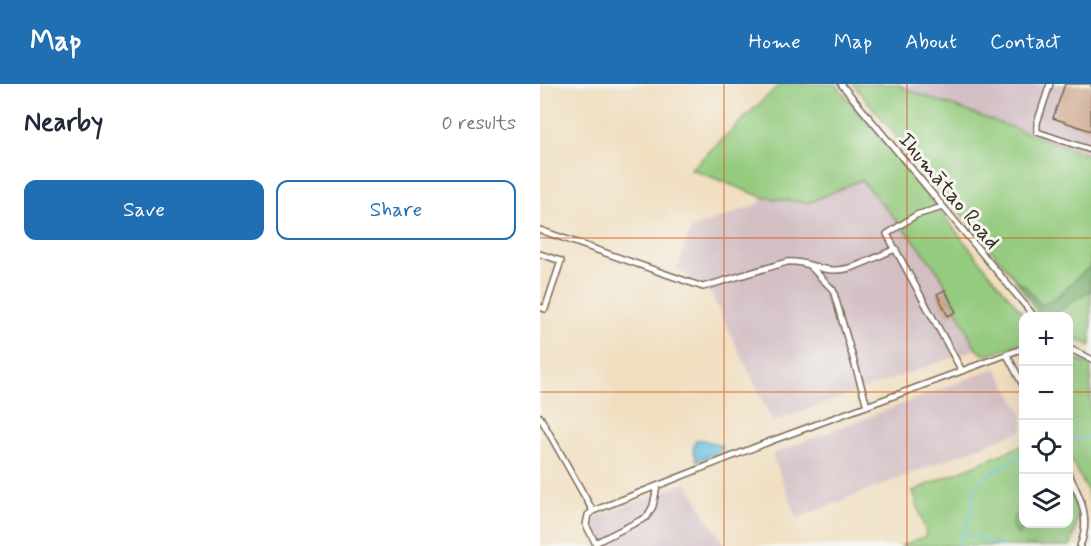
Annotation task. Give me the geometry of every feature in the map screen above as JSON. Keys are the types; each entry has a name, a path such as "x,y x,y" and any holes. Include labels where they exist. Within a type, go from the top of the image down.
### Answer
{"street":[{"name":"Ihumātao Road","path":"841,84 1031,312"},
{"path":"1050,84 1037,123 1037,132 1091,150"},
{"path":"943,207 916,215 887,234 962,371"},
{"path":"540,230 703,287 787,261 807,263 831,270 847,269 896,249"},
{"path":"540,254 561,261 545,309 540,307"},
{"path":"807,263 833,290 867,406"},
{"path":"657,486 653,506 647,517 596,544 586,525 588,514 593,511 657,486 867,406 1019,350"},
{"path":"1073,350 1091,359"},
{"path":"1006,355 1019,379"},
{"path":"540,417 593,511"},
{"path":"1068,474 1084,506 1086,524 1082,543 1091,542"}],"shaded area":[{"path":"898,84 1091,84 1091,156 903,88"},
{"path":"861,179 918,245 941,276 976,349 773,422 711,293 677,269 691,229 759,204 762,197 808,203"},
{"path":"996,368 1019,407 1019,432 797,518 772,454"},
{"path":"686,483 725,546 604,546 594,526 594,520 599,516"}],"green space":[{"path":"780,84 836,84 1022,312 1019,312 1019,344 986,356 976,349 941,276 918,245 861,180 808,203 762,197 691,169"},
{"path":"853,84 898,84 903,88 1091,156 1091,346 1073,337 1073,312 1043,312"},
{"path":"1091,266 1091,289 1058,312 1037,312 1015,279 1024,285 1041,305 1055,298"},
{"path":"1073,358 1091,366 1091,505 1087,490 1073,464"},
{"path":"1019,447 1019,528 1073,528 1073,498 1077,515 1076,529 1070,546 900,546 924,537 926,533 913,491"},
{"path":"1019,514 1019,528 1029,528 1018,535 1012,526 1015,516"}],"water":[{"path":"696,440 722,446 722,450 697,461 693,449"}],"building":[{"path":"1065,84 1091,84 1091,131 1053,118"},
{"path":"945,290 956,312 948,316 937,294"}],"waterway":[{"path":"1073,439 1091,437"},
{"path":"962,536 972,513 974,491 983,478 1019,456"},
{"path":"958,546 962,536 966,534 1003,546"}]}
